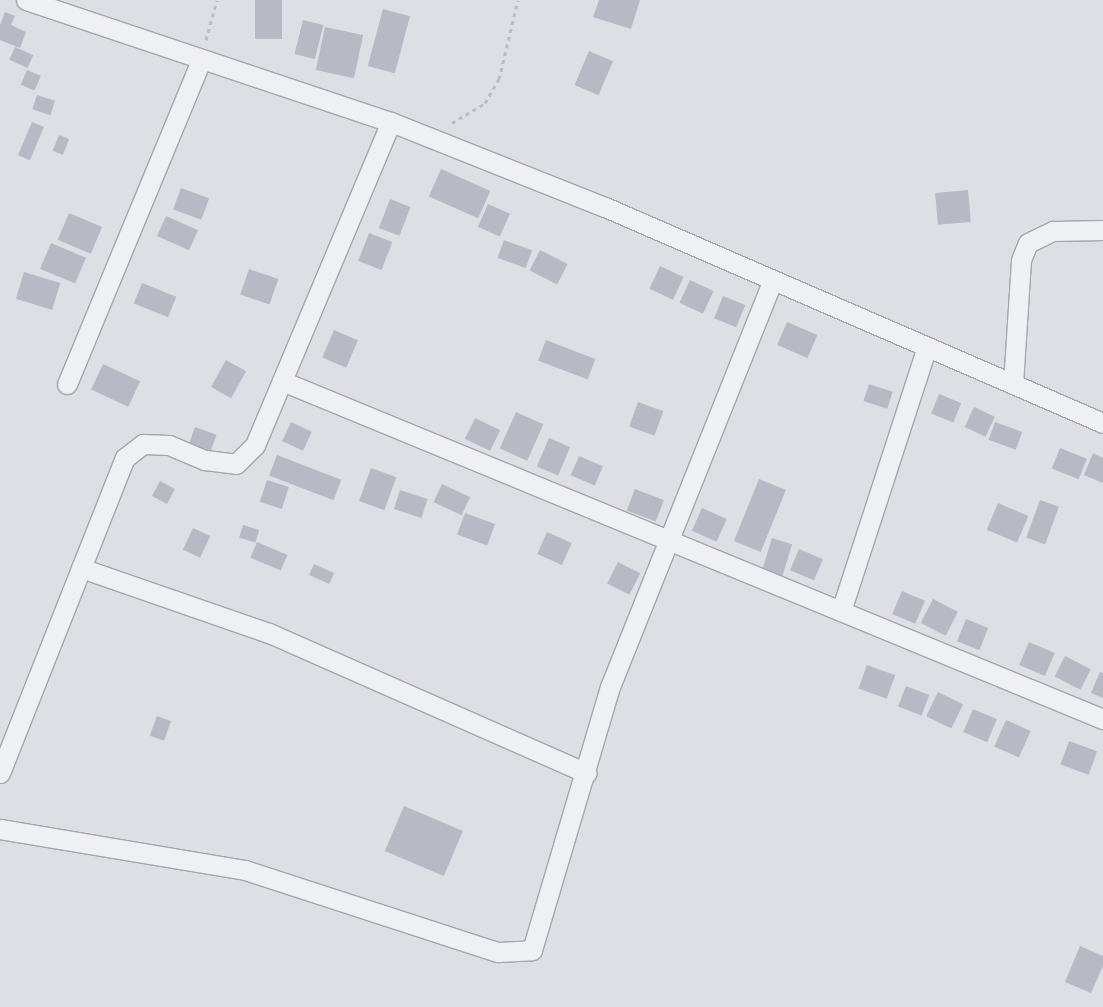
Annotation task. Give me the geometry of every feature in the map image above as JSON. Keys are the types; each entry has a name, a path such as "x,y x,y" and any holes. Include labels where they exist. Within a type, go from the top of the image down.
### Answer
{"street":[{"path":"26,0 391,122 604,207 1103,423"},
{"path":"67,384 201,60"},
{"path":"0,773 125,458 143,444 169,445 206,460 236,464 254,445 391,122"},
{"path":"1013,384 1021,260 1028,244 1052,231 1103,230"},
{"path":"0,829 245,870 498,952 532,950 586,773 610,686 773,280"},
{"path":"842,611 927,347"},
{"path":"282,381 1103,719"},
{"path":"81,568 268,634 586,773"}],"path":[{"path":"201,60 217,0"},
{"path":"428,137 485,103 499,79 518,0"}],"building":[{"path":"255,0 282,0 282,39 255,39"},
{"path":"599,0 640,0 631,29 593,17"},
{"path":"383,9 410,16 395,73 368,66"},
{"path":"5,12 15,16 11,25 26,32 20,48 0,40 0,25"},
{"path":"303,20 323,25 315,59 295,54"},
{"path":"325,27 363,35 354,78 316,70"},
{"path":"15,47 33,55 28,68 9,60"},
{"path":"589,51 613,61 598,95 575,85"},
{"path":"27,70 41,76 35,91 21,85"},
{"path":"37,95 55,101 50,115 32,109"},
{"path":"32,122 44,127 30,160 18,155"},
{"path":"59,135 69,139 63,155 53,151"},
{"path":"441,169 490,191 478,218 429,196"},
{"path":"181,188 209,198 201,220 173,210"},
{"path":"968,190 971,222 938,225 935,193"},
{"path":"390,199 411,207 399,236 379,228"},
{"path":"488,204 510,214 500,237 478,227"},
{"path":"69,213 102,227 91,254 58,240"},
{"path":"166,216 198,230 189,250 157,236"},
{"path":"369,233 392,242 382,270 358,261"},
{"path":"504,240 532,250 526,268 498,258"},
{"path":"51,243 86,258 75,284 40,269"},
{"path":"540,250 568,264 557,285 530,270"},
{"path":"660,266 684,277 673,300 649,289"},
{"path":"249,269 278,279 270,305 240,295"},
{"path":"24,272 60,283 52,310 16,299"},
{"path":"690,280 714,291 703,314 679,303"},
{"path":"142,283 176,297 168,317 134,303"},
{"path":"723,296 745,305 736,327 714,318"},
{"path":"787,322 817,335 808,358 777,345"},
{"path":"334,330 358,340 346,368 322,358"},
{"path":"546,340 595,359 588,380 538,361"},
{"path":"226,360 246,371 231,398 211,387"},
{"path":"103,364 140,381 128,407 91,389"},
{"path":"869,384 893,392 887,409 863,401"},
{"path":"939,394 961,403 953,422 931,413"},
{"path":"638,402 663,411 654,436 629,426"},
{"path":"974,407 995,417 986,437 965,427"},
{"path":"516,412 543,424 527,461 500,449"},
{"path":"475,418 500,430 490,451 465,439"},
{"path":"291,422 312,432 303,451 282,441"},
{"path":"995,422 1022,432 1016,450 989,440"},
{"path":"195,427 217,435 208,458 186,450"},
{"path":"549,438 570,447 558,476 537,467"},
{"path":"1060,448 1087,459 1079,479 1052,468"},
{"path":"1093,453 1103,458 1103,483 1084,475"},
{"path":"277,455 341,480 334,500 269,476"},
{"path":"579,456 603,466 595,485 571,475"},
{"path":"371,468 396,477 384,510 359,501"},
{"path":"759,479 786,490 761,552 734,541"},
{"path":"267,480 289,487 282,509 260,502"},
{"path":"160,481 175,489 167,504 152,496"},
{"path":"442,484 470,497 462,515 434,502"},
{"path":"635,489 664,500 656,522 627,510"},
{"path":"400,490 428,499 421,518 394,509"},
{"path":"1040,500 1059,507 1045,544 1026,538"},
{"path":"998,503 1028,516 1017,543 987,530"},
{"path":"702,508 727,519 716,542 692,531"},
{"path":"465,513 495,524 487,546 457,535"},
{"path":"243,525 259,530 255,542 239,537"},
{"path":"193,528 210,536 200,558 183,550"},
{"path":"547,532 572,543 562,565 537,554"},
{"path":"772,538 792,544 781,581 761,575"},
{"path":"257,542 287,555 281,571 250,558"},
{"path":"799,549 823,559 814,580 790,570"},
{"path":"618,562 640,573 629,595 607,583"},
{"path":"314,564 334,573 329,584 309,575"},
{"path":"902,591 925,601 915,624 892,614"},
{"path":"933,599 958,612 946,636 921,623"},
{"path":"966,619 988,628 979,650 957,641"},
{"path":"1029,642 1055,653 1045,676 1019,665"},
{"path":"1065,656 1091,669 1080,690 1055,676"},
{"path":"867,665 895,675 887,699 858,688"},
{"path":"1100,672 1103,673 1103,698 1091,693"},
{"path":"906,686 929,695 921,715 898,707"},
{"path":"938,692 963,704 951,729 926,716"},
{"path":"973,709 997,719 987,742 963,732"},
{"path":"157,716 171,721 164,741 150,736"},
{"path":"1006,720 1031,731 1019,757 994,746"},
{"path":"1069,741 1097,751 1089,775 1060,764"},
{"path":"404,806 463,831 444,876 385,851"},
{"path":"1080,946 1103,956 1103,966 1091,993 1065,982"}]}
